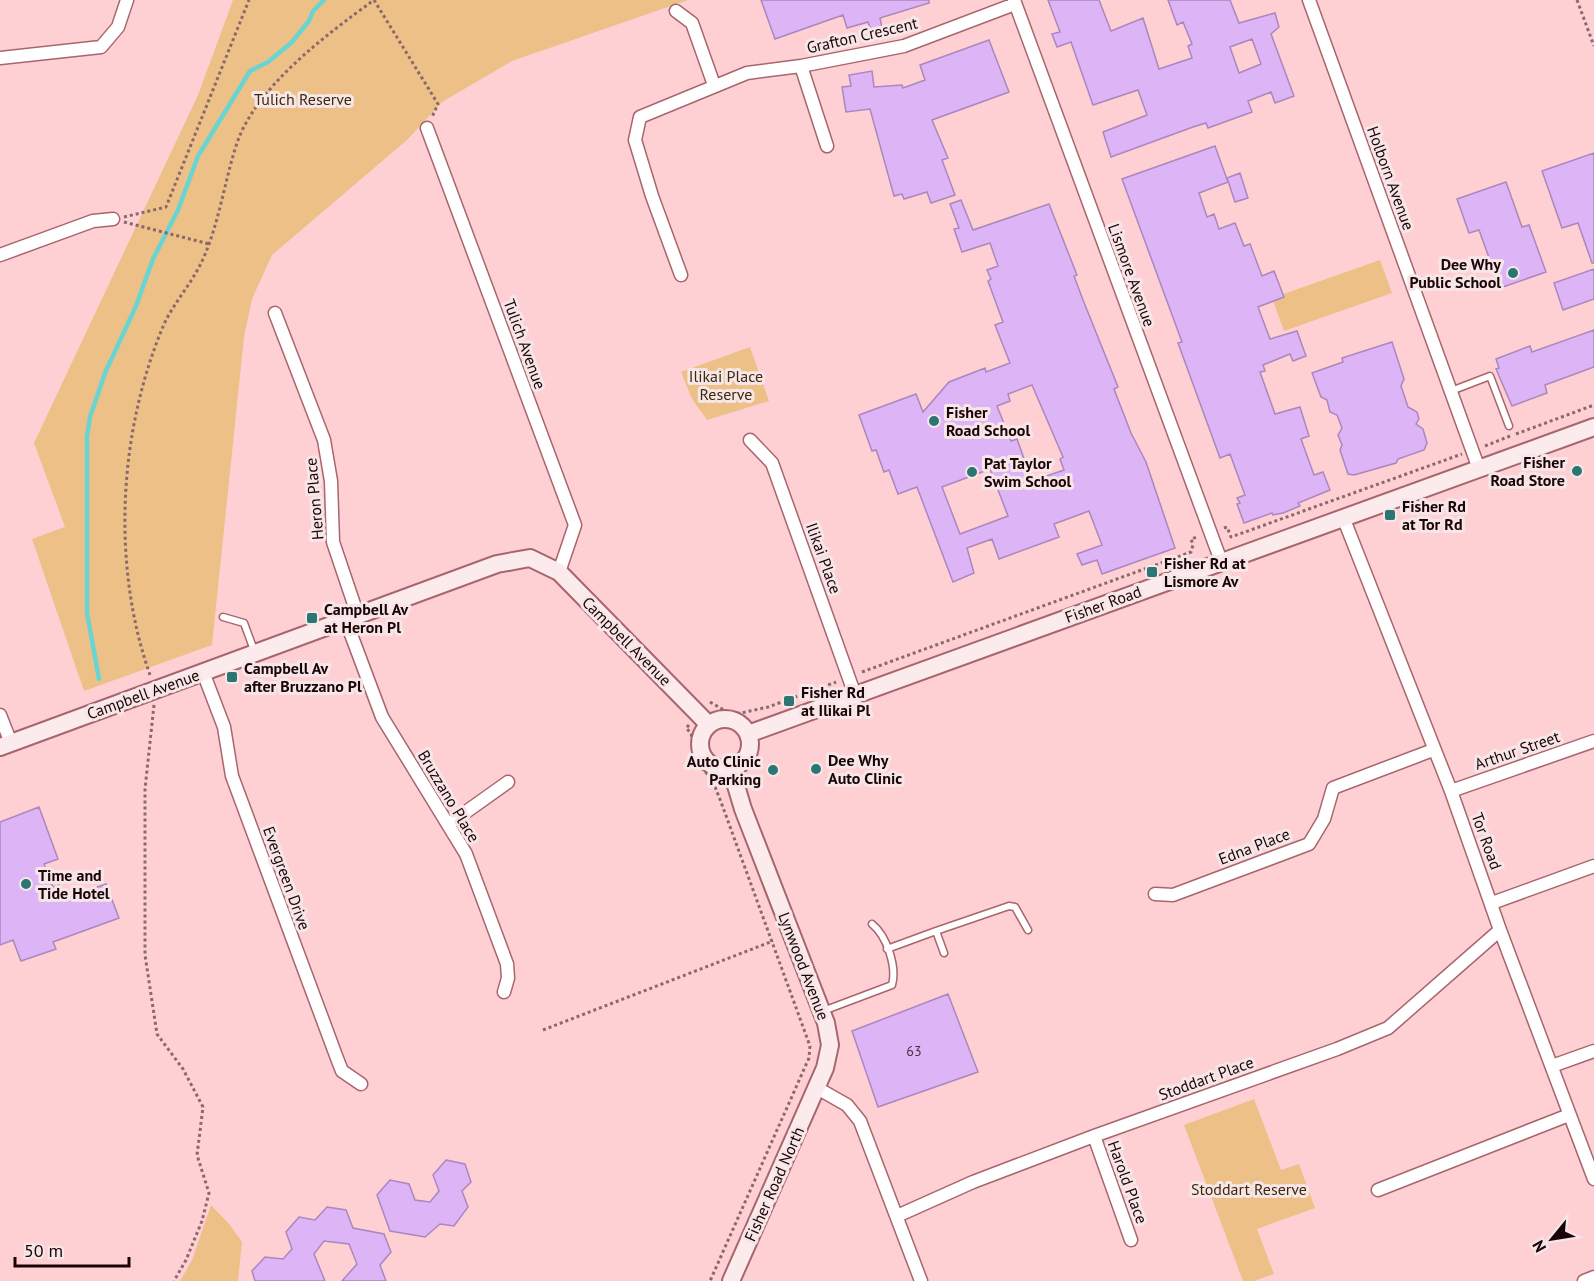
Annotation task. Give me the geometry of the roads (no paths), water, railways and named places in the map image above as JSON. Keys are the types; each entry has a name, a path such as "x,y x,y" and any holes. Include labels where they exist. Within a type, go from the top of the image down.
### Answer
{"main road":[{"name":"Fisher Road","path":"748,734 1594,427"},
{"name":"Campbell Avenue","path":"5,745 510,561 530,558 559,572 709,725"},
{"path":"727,719 740,724 748,734 750,742 745,759 731,769 715,767 703,756 700,739 709,725 727,719"},
{"name":"Lynwood Avenue","path":"731,769 743,809 822,1012 830,1045 817,1088"},
{"name":"Fisher Road North","path":"731,1281 817,1088"}],"street":[{"path":"0,58 100,47 118,27 128,0"},
{"name":"Holborn Avenue","path":"1309,0 1479,469"},
{"name":"Grafton Crescent","path":"681,275 652,196 635,140 640,117 747,73 801,66 904,45 1014,2"},
{"name":"Lismore Avenue","path":"1014,2 1221,561"},
{"path":"676,11 692,23 714,85"},
{"path":"801,66 827,146"},
{"name":"Tulich Avenue","path":"427,128 575,525 559,572"},
{"path":"0,255 93,221 113,219"},
{"name":"Heron Place","path":"275,313 324,440 331,481 333,542 352,618"},
{"name":"Ilikai Place","path":"750,440 772,463 855,694"},
{"name":"Tor Road","path":"1343,517 1451,791 1500,930 1594,1179"},
{"name":"Bruzzano Place","path":"352,618 382,717 450,824 466,854 507,964 508,978 504,992"},
{"name":"Evergreen Drive","path":"204,672 224,727 232,776 338,1061 342,1071 361,1084"},
{"path":"0,715 5,745"},
{"name":"Arthur Street","path":"1451,791 1594,741"},
{"name":"Edna Place","path":"1155,894 1173,895 1308,844 1324,819 1333,788 1433,750"},
{"path":"450,824 508,782"},
{"path":"1492,903 1594,866"},
{"name":"Stoddart Place","path":"897,1215 973,1182 1337,1049 1388,1028 1500,930"},
{"path":"1552,1066 1594,1051"},
{"path":"817,1088 847,1105 860,1121 921,1281"},
{"path":"1377,1190 1569,1115"},
{"name":"Harold Place","path":"1094,1136 1131,1240"},
{"path":"1584,1281 1594,1277"}],"lane":[{"path":"1451,391 1490,376 1509,426"},
{"path":"223,617 244,623 255,653"},
{"path":"887,949 1009,906 1015,908 1029,930"},
{"path":"822,1012 892,985 894,978 887,949 880,930 872,924"},
{"path":"936,931 944,953"}],"waterway":[{"path":"99,679 87,613 87,437 90,417 105,373 136,306 153,259 178,210 198,156 250,71 268,62 292,42 309,21 313,11 324,0"}],"place":[{"name":"Dee Why Public School","path":"1513,273"},
{"name":"Fisher Road School","path":"934,421"},
{"name":"Fisher Road Store","path":"1577,471"},
{"name":"Pat Taylor Swim School","path":"972,472"},
{"name":"Fisher Rd at Tor Rd","path":"1390,515"},
{"name":"Fisher Rd at Lismore Av","path":"1152,572"},
{"name":"Campbell Av at Heron Pl","path":"312,618"},
{"name":"Campbell Av after Bruzzano Pl","path":"232,677"},
{"name":"Fisher Rd at Ilikai Pl","path":"789,701"},
{"name":"Dee Why Auto Clinic","path":"816,769"},
{"name":"Auto Clinic Parking","path":"773,770"},
{"name":"Time and Tide Hotel","path":"26,884"}],"park label":[{"name":"Tulich Reserve","path":"303,99"},
{"name":"Ilikai Place Reserve","path":"726,385"},
{"name":"Stoddart Reserve","path":"1249,1189"}]}
